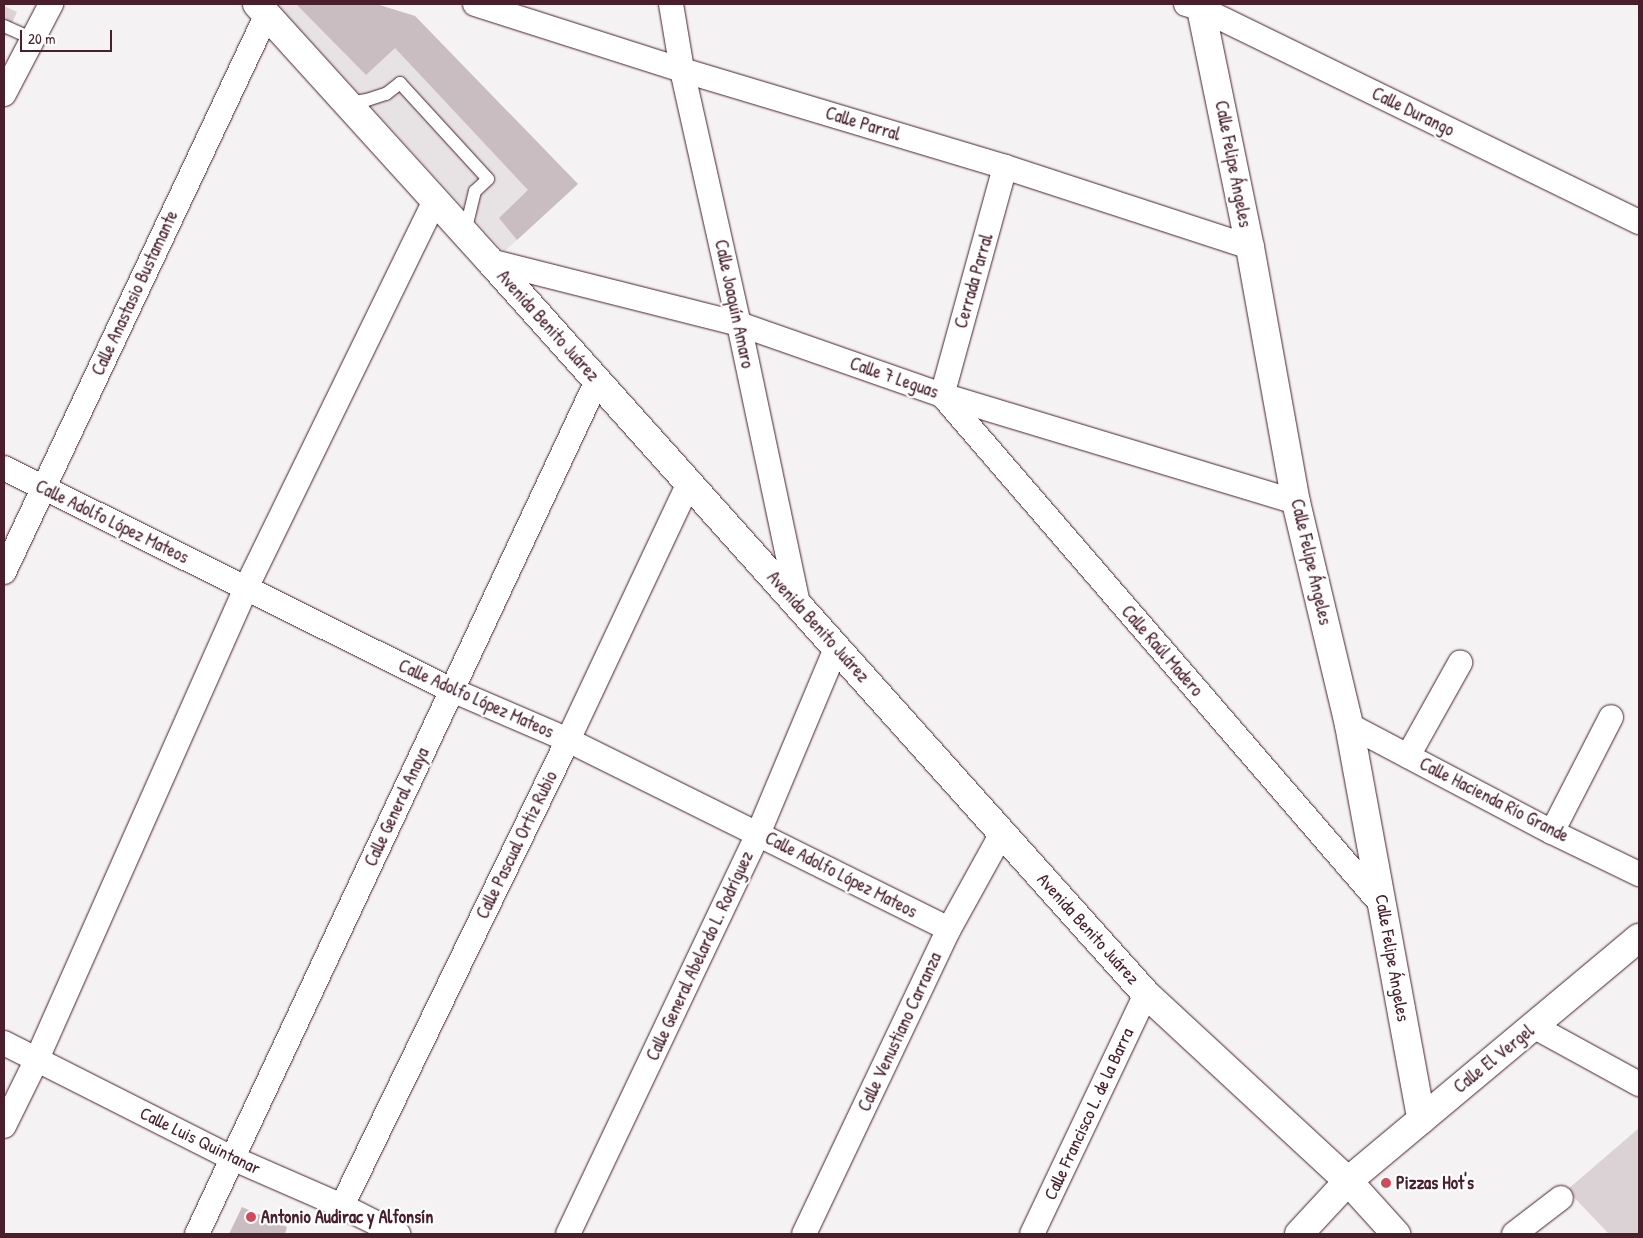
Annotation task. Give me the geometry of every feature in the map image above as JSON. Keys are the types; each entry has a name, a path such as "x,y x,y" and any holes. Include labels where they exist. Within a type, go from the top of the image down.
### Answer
{"street":[{"path":"4,94 51,4"},
{"name":"Calle Parral","path":"475,4 682,70 1006,168 1250,247"},
{"name":"Calle Joaquín Amaro","path":"671,4 682,70 739,324 798,605"},
{"name":"Calle Durango","path":"1196,5 1639,222"},
{"name":"Calle Felipe Ángeles","path":"1196,5 1250,247 1296,502 1349,725 1421,1119"},
{"name":"Avenida Benito Juárez","path":"262,9 1146,994 1348,1181 1396,1234"},
{"name":"Calle Anastasio Bustamante","path":"4,572 262,9"},
{"name":"Cerrada Parral","path":"942,395 1006,168"},
{"path":"4,1126 37,1060 246,588 435,200"},
{"name":"Calle 7 Leguas","path":"490,261 739,324 942,395 1296,502"},
{"name":"Calle General Anaya","path":"198,1234 597,381"},
{"name":"Calle Raúl Madero","path":"942,395 1383,906"},
{"name":"Calle Adolfo López Mateos","path":"4,468 452,690 568,740 949,930"},
{"name":"Calle Pascual Ortiz Rubio","path":"342,1206 568,740 689,483"},
{"name":"Calle General Abelardo L. Rodríguez","path":"568,1234 758,834 836,648"},
{"path":"1408,756 1460,663"},
{"path":"1552,832 1611,717"},
{"name":"Calle Hacienda Río Grande","path":"1349,725 1552,832 1639,874"},
{"name":"Calle Venustiano Carranza","path":"804,1234 949,930 1002,833"},
{"name":"Calle El Vergel","path":"1299,1234 1348,1181 1457,1088 1535,1027 1639,938"},
{"name":"Calle Francisco L. de la Barra","path":"1032,1234 1146,994"},
{"path":"1535,1027 1639,1084"},
{"name":"Calle Luis Quintanar","path":"4,1044 232,1158 342,1206 398,1234"},
{"path":"1514,1234 1561,1198"}],"lane":[{"path":"4,26 33,38"},
{"path":"347,103 367,100 386,94 400,83 488,179 475,190 465,233"}],"shaded area":[{"path":"277,4 376,4 415,16 578,184 504,252"},
{"path":"4,6 17,12 4,40"},
{"path":"1639,1128 1639,1234 1609,1234 1567,1190"}],"building":[{"path":"296,4 376,4 415,16 578,184 517,240 499,218 528,190 395,48 366,75"},
{"name":"Antonio Audirac y Alfonsín","path":"242,1207 287,1227 285,1234 229,1234"}],"place":[{"name":"Pizzas Hot's","path":"1386,1183"},
{"name":"Antonio Audirac y Alfonsín","path":"251,1217"}]}
